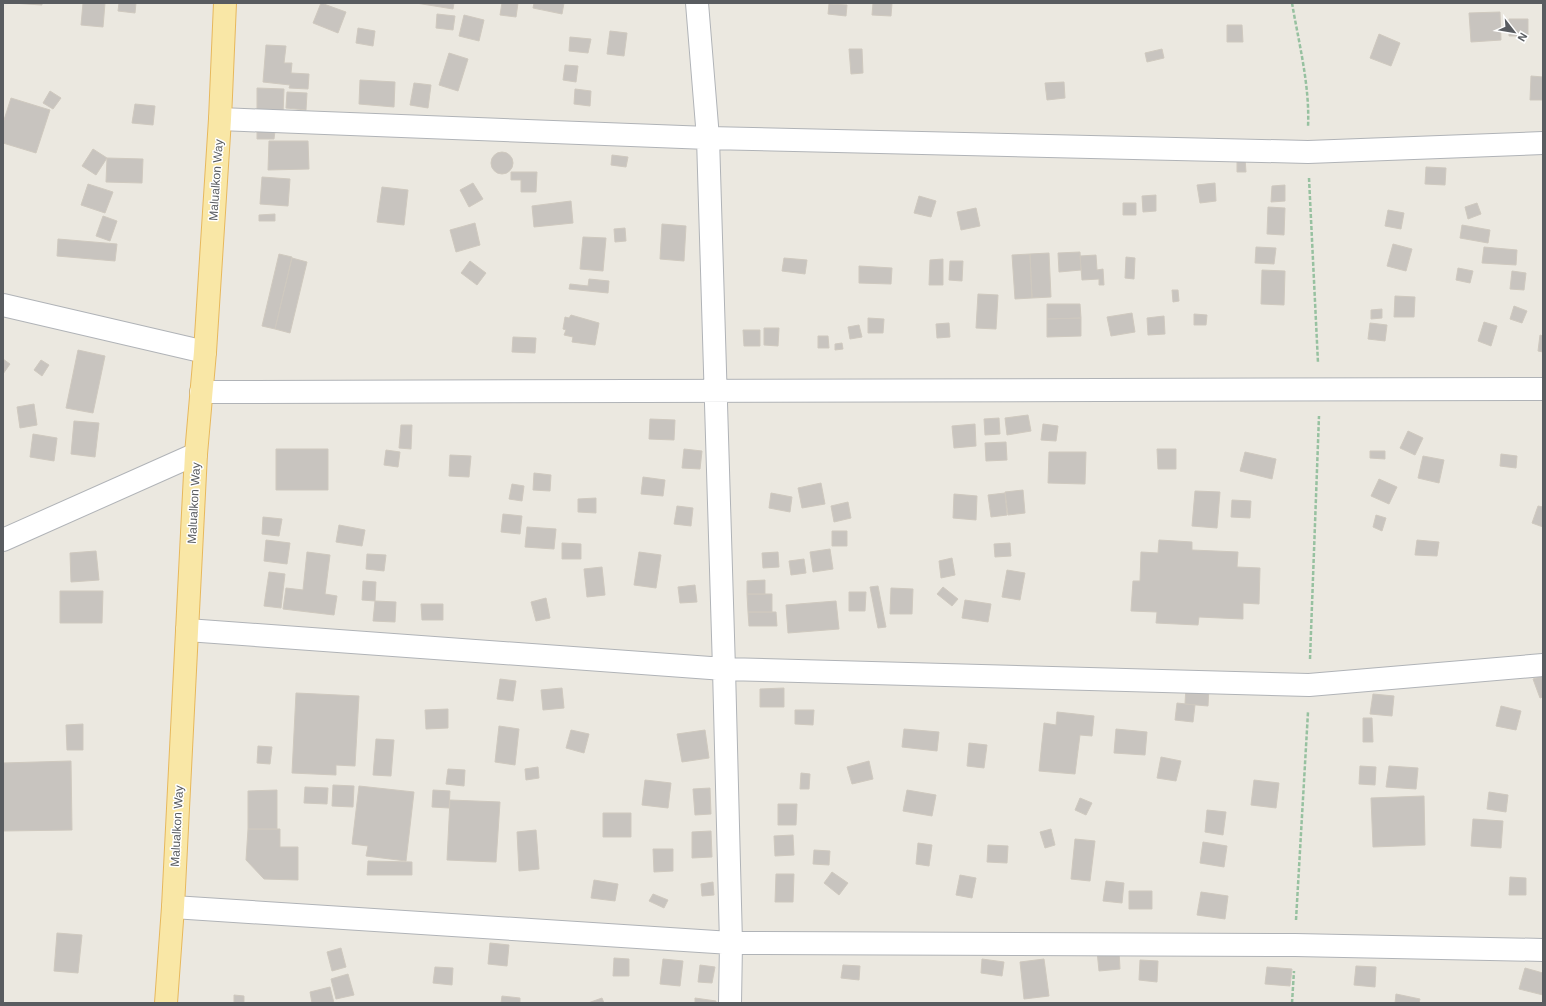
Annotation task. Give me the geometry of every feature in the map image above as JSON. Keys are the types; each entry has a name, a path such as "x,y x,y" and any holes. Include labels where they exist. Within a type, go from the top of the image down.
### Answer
{"main road":[{"name":"Malualkon Way","path":"166,1003 173,907 196,454 205,352 220,119 225,3"}],"street":[{"path":"697,3 708,138 731,943 730,1003"},
{"path":"220,119 708,138 1308,152 1543,143"},
{"path":"3,305 205,352"},
{"path":"201,392 1543,389"},
{"path":"3,540 196,454"},
{"path":"187,630 724,669 1309,684 1543,665"},
{"path":"173,907 731,943 1295,945 1543,950"}],"path":[{"path":"1292,3 1309,110 1308,152 1319,389 1309,684 1292,1003"}],"building":[{"path":"12,3 42,3 42,5"},
{"path":"83,3 105,3 103,27 81,25"},
{"path":"119,3 136,3 135,13 118,11"},
{"path":"321,3 346,12 338,33 313,23"},
{"path":"416,3 454,3 453,9"},
{"path":"502,3 518,3 516,17 500,15"},
{"path":"534,3 564,3 562,14 533,8"},
{"path":"873,3 892,3 891,16 872,15"},
{"path":"829,4 847,5 846,16 828,14"},
{"path":"1500,12 1501,40 1471,42 1469,13"},
{"path":"437,14 455,16 453,30 436,28"},
{"path":"464,15 484,20 479,41 459,36"},
{"path":"1509,19 1528,19 1528,36 1509,36"},
{"path":"1227,25 1242,25 1243,42 1227,42"},
{"path":"358,28 375,31 373,46 356,43"},
{"path":"610,31 627,33 624,56 607,54"},
{"path":"1379,34 1400,43 1391,66 1370,58"},
{"path":"570,37 591,39 588,53 569,51"},
{"path":"266,45 286,46 284,63 292,63 291,73 309,74 308,89 289,88 290,85 263,82"},
{"path":"849,49 862,49 863,73 851,74"},
{"path":"1162,49 1164,58 1147,62 1145,53"},
{"path":"449,53 468,59 458,91 439,85"},
{"path":"565,65 578,66 576,82 563,80"},
{"path":"1531,76 1543,77 1543,100 1530,100"},
{"path":"360,80 395,82 394,107 359,104"},
{"path":"1064,82 1065,98 1047,100 1045,83"},
{"path":"414,83 431,85 428,108 410,105"},
{"path":"257,88 284,89 283,114 257,114"},
{"path":"575,89 591,91 590,106 574,104"},
{"path":"50,91 61,98 53,109 43,103"},
{"path":"287,92 307,93 306,110 286,108"},
{"path":"11,98 50,110 36,153 3,143 3,123"},
{"path":"135,104 155,106 153,125 132,123"},
{"path":"257,131 275,131 274,139 257,139"},
{"path":"269,141 308,141 309,169 268,170"},
{"path":"93,149 107,158 96,175 82,166"},
{"path":"502,152 510,155 513,163 510,171 502,174 494,171 491,163 494,155"},
{"path":"612,155 628,157 626,167 611,165"},
{"path":"107,158 143,159 142,183 106,182"},
{"path":"1237,158 1245,158 1246,172 1237,172"},
{"path":"1426,167 1446,168 1445,185 1425,184"},
{"path":"511,172 537,172 536,192 521,192 521,180 511,180"},
{"path":"262,177 290,179 288,206 260,204"},
{"path":"473,183 483,199 469,207 460,190"},
{"path":"1215,183 1216,201 1200,203 1197,185"},
{"path":"88,184 113,192 105,213 81,205"},
{"path":"1285,185 1285,201 1271,202 1272,186"},
{"path":"382,187 408,190 404,225 377,222"},
{"path":"1156,195 1156,211 1143,212 1142,196"},
{"path":"919,196 936,201 931,217 914,213"},
{"path":"571,201 573,223 534,227 532,206"},
{"path":"1123,203 1136,203 1136,215 1123,215"},
{"path":"1477,203 1481,214 1468,219 1465,207"},
{"path":"1268,207 1285,208 1284,235 1267,234"},
{"path":"976,208 980,226 961,230 957,212"},
{"path":"1388,210 1404,213 1401,229 1385,226"},
{"path":"275,214 275,221 259,221 259,215"},
{"path":"103,216 117,221 110,241 96,236"},
{"path":"475,223 480,245 456,252 450,230"},
{"path":"662,224 686,226 684,261 660,259"},
{"path":"1462,225 1490,230 1488,243 1460,238"},
{"path":"625,228 626,241 615,242 614,229"},
{"path":"583,237 606,238 603,271 580,269"},
{"path":"58,239 117,244 115,261 57,256"},
{"path":"1393,244 1412,249 1406,271 1387,266"},
{"path":"1256,247 1276,248 1274,264 1255,263"},
{"path":"1484,247 1517,250 1516,265 1482,263"},
{"path":"1080,252 1081,270 1059,272 1058,253"},
{"path":"1049,253 1051,297 1032,298 1030,254"},
{"path":"279,254 292,257 275,329 262,326"},
{"path":"1030,254 1032,298 1015,299 1012,255"},
{"path":"1096,255 1097,270 1103,269 1104,285 1099,285 1099,279 1082,280 1080,256"},
{"path":"1126,257 1135,258 1134,279 1125,278"},
{"path":"292,258 307,262 290,333 275,329"},
{"path":"784,258 807,260 805,274 782,271"},
{"path":"943,259 943,285 929,285 930,260"},
{"path":"470,261 486,273 477,285 461,273"},
{"path":"950,261 963,261 962,281 949,280"},
{"path":"859,266 892,268 891,284 859,283"},
{"path":"1458,268 1473,271 1470,283 1456,280"},
{"path":"1262,270 1285,271 1284,305 1261,304"},
{"path":"1512,271 1526,273 1524,290 1510,289"},
{"path":"589,279 609,281 608,293 569,289 570,284 588,286"},
{"path":"1172,290 1178,290 1179,301 1173,302"},
{"path":"978,294 998,295 996,329 976,328"},
{"path":"1395,296 1415,297 1414,317 1394,317"},
{"path":"1047,304 1080,304 1081,318 1047,319"},
{"path":"1514,306 1527,311 1522,323 1510,319"},
{"path":"1382,309 1382,318 1371,319 1371,310"},
{"path":"1132,313 1135,332 1111,336 1107,317"},
{"path":"1194,314 1207,315 1206,325 1194,325"},
{"path":"571,315 599,323 595,345 572,342 573,337 564,335 566,330 563,329 565,317 569,318"},
{"path":"1164,316 1165,334 1148,335 1147,318"},
{"path":"868,318 884,319 883,333 868,333"},
{"path":"1081,318 1081,336 1047,337 1047,319"},
{"path":"1484,322 1497,326 1491,346 1478,341"},
{"path":"949,323 950,337 937,338 936,324"},
{"path":"1370,323 1387,325 1385,341 1368,339"},
{"path":"859,325 862,337 850,339 848,327"},
{"path":"764,328 779,328 778,346 764,345"},
{"path":"743,330 760,330 760,346 744,346"},
{"path":"1540,335 1543,336 1543,352 1538,351"},
{"path":"818,336 828,336 829,348 818,348"},
{"path":"513,337 536,338 535,353 512,352"},
{"path":"842,343 843,349 835,350 835,344"},
{"path":"78,350 105,356 93,413 66,408"},
{"path":"3,359 10,364 3,374"},
{"path":"41,360 49,365 42,376 34,370"},
{"path":"34,404 37,425 20,428 17,407"},
{"path":"1028,415 1031,431 1007,435 1005,418"},
{"path":"999,418 1000,434 985,435 984,419"},
{"path":"650,419 675,420 674,440 649,439"},
{"path":"74,421 99,423 95,457 71,454"},
{"path":"975,424 976,446 954,448 952,426"},
{"path":"1043,424 1058,426 1056,441 1041,440"},
{"path":"401,425 412,425 411,449 399,448"},
{"path":"1408,431 1423,438 1415,455 1400,448"},
{"path":"33,434 57,438 54,461 30,457"},
{"path":"1006,442 1007,460 986,461 985,443"},
{"path":"276,449 328,449 328,490 276,490"},
{"path":"684,449 702,451 700,469 682,468"},
{"path":"1157,449 1176,449 1176,469 1158,469"},
{"path":"386,450 400,452 398,467 384,465"},
{"path":"1370,451 1385,451 1385,459 1370,458"},
{"path":"1049,452 1086,452 1085,484 1048,483"},
{"path":"1245,452 1276,459 1272,479 1240,471"},
{"path":"1501,454 1517,456 1516,468 1500,466"},
{"path":"450,455 471,456 469,477 449,476"},
{"path":"1423,456 1444,460 1439,483 1418,478"},
{"path":"534,473 551,475 550,491 533,490"},
{"path":"643,477 665,480 663,496 641,494"},
{"path":"1379,479 1397,487 1389,504 1371,496"},
{"path":"821,483 825,504 802,508 798,488"},
{"path":"512,484 524,486 522,501 509,499"},
{"path":"1023,490 1025,513 1008,515 1005,492"},
{"path":"1195,491 1220,492 1217,528 1192,526"},
{"path":"771,493 792,497 790,512 769,508"},
{"path":"1005,493 1007,515 991,517 988,495"},
{"path":"954,494 977,496 976,520 953,518"},
{"path":"596,498 596,513 578,512 578,499"},
{"path":"1232,500 1251,501 1250,518 1231,517"},
{"path":"848,502 851,518 834,522 831,506"},
{"path":"677,506 693,508 691,526 674,524"},
{"path":"1538,506 1543,507 1543,527 1532,523"},
{"path":"503,514 522,516 520,534 501,532"},
{"path":"1376,515 1386,518 1382,531 1373,527"},
{"path":"263,517 282,519 279,536 262,534"},
{"path":"339,525 365,530 362,546 336,542"},
{"path":"527,527 556,529 554,549 525,547"},
{"path":"832,531 847,531 847,546 832,546"},
{"path":"266,540 290,543 287,564 264,561"},
{"path":"1159,540 1192,542 1192,550 1238,552 1237,567 1260,568 1259,604 1243,603 1243,619 1199,617 1198,625 1156,623 1157,612 1131,611 1133,581 1140,581 1141,552 1158,553"},
{"path":"1417,540 1439,542 1437,556 1415,555"},
{"path":"562,543 581,544 581,559 562,559"},
{"path":"1010,543 1011,556 995,557 994,544"},
{"path":"830,549 833,569 813,572 810,552"},
{"path":"96,551 99,580 71,582 70,553"},
{"path":"307,552 330,555 325,594 337,596 334,615 283,609 286,588 303,590"},
{"path":"639,552 661,555 656,588 634,585"},
{"path":"778,552 779,567 763,568 762,553"},
{"path":"367,554 386,555 384,571 366,569"},
{"path":"952,558 955,575 941,578 939,561"},
{"path":"804,559 806,573 791,575 789,561"},
{"path":"602,567 605,595 587,597 584,569"},
{"path":"1007,570 1025,573 1020,600 1002,597"},
{"path":"269,572 285,574 281,608 264,606"},
{"path":"765,580 765,594 747,594 747,581"},
{"path":"363,581 376,582 375,601 362,600"},
{"path":"695,585 697,602 680,603 678,587"},
{"path":"878,586 886,627 878,628 870,587"},
{"path":"943,587 958,599 952,606 937,594"},
{"path":"891,588 913,589 912,614 890,614"},
{"path":"60,591 103,591 102,623 60,623"},
{"path":"849,592 866,592 865,611 849,611"},
{"path":"747,594 772,594 772,612 748,612"},
{"path":"546,598 550,618 536,621 531,602"},
{"path":"965,600 991,604 988,622 962,618"},
{"path":"375,601 396,602 395,622 373,621"},
{"path":"836,601 839,629 788,633 786,605"},
{"path":"421,604 443,604 443,620 422,620"},
{"path":"748,612 776,612 777,626 749,626"},
{"path":"1543,676 1543,697 1540,698 1533,679"},
{"path":"500,679 516,681 513,701 497,699"},
{"path":"1186,686 1209,687 1208,706 1185,704"},
{"path":"562,688 564,708 543,710 541,690"},
{"path":"784,688 784,707 760,707 760,689"},
{"path":"296,693 359,696 355,766 336,765 336,775 292,773"},
{"path":"1373,694 1394,696 1392,716 1370,714"},
{"path":"1177,703 1195,705 1193,722 1175,720"},
{"path":"1501,706 1521,711 1516,730 1496,726"},
{"path":"448,709 448,728 426,729 425,710"},
{"path":"795,710 814,710 813,725 795,724"},
{"path":"1057,712 1094,716 1092,736 1080,735 1075,774 1039,771 1044,723 1056,725"},
{"path":"1363,718 1372,718 1373,742 1363,742"},
{"path":"83,724 83,750 67,750 66,725"},
{"path":"499,726 519,729 515,765 495,762"},
{"path":"904,729 939,732 937,751 902,747"},
{"path":"1116,729 1147,732 1145,755 1114,753"},
{"path":"571,730 589,734 584,753 566,748"},
{"path":"705,730 709,758 682,762 677,734"},
{"path":"376,739 394,740 391,776 373,775"},
{"path":"969,743 987,745 984,768 967,766"},
{"path":"258,746 272,747 270,764 257,763"},
{"path":"1161,757 1181,761 1176,781 1157,778"},
{"path":"71,761 72,830 3,831 3,763"},
{"path":"869,761 873,779 852,784 847,767"},
{"path":"1360,766 1376,767 1375,785 1359,784"},
{"path":"1389,766 1418,768 1416,789 1386,787"},
{"path":"538,767 539,778 526,780 525,769"},
{"path":"448,769 465,770 464,786 446,784"},
{"path":"801,773 810,774 809,789 800,789"},
{"path":"645,780 671,783 668,808 642,805"},
{"path":"1254,780 1279,783 1276,808 1251,805"},
{"path":"333,785 354,786 353,807 332,806"},
{"path":"359,786 414,792 406,861 366,856 368,846 352,844"},
{"path":"305,787 328,788 327,804 304,803"},
{"path":"710,788 711,814 695,815 693,789"},
{"path":"277,790 277,829 248,829 248,791"},
{"path":"433,790 450,791 449,808 432,807"},
{"path":"907,790 936,795 932,816 903,811"},
{"path":"1489,792 1508,795 1506,812 1487,809"},
{"path":"1424,796 1425,845 1373,847 1371,798"},
{"path":"1080,798 1092,803 1086,815 1075,810"},
{"path":"450,800 500,802 496,862 447,860"},
{"path":"778,804 797,804 796,825 778,825"},
{"path":"1207,810 1226,812 1223,835 1205,832"},
{"path":"603,813 631,813 631,837 603,837"},
{"path":"1473,819 1503,821 1501,848 1471,846"},
{"path":"248,829 280,829 280,847 298,847 298,880 264,879 246,860"},
{"path":"1051,829 1055,845 1045,848 1040,832"},
{"path":"536,830 539,869 519,871 517,832"},
{"path":"711,831 712,857 692,858 692,832"},
{"path":"793,835 794,855 775,856 774,836"},
{"path":"1075,839 1095,841 1090,881 1071,879"},
{"path":"1203,842 1227,846 1224,867 1200,863"},
{"path":"918,843 932,845 929,866 916,864"},
{"path":"988,845 1008,846 1007,863 987,862"},
{"path":"653,849 673,849 673,871 654,872"},
{"path":"814,850 830,851 829,865 813,864"},
{"path":"368,861 412,862 412,875 367,875"},
{"path":"832,872 848,883 839,895 824,883"},
{"path":"776,874 794,874 793,902 775,902"},
{"path":"960,875 976,878 972,898 956,895"},
{"path":"1510,877 1526,878 1526,895 1509,895"},
{"path":"594,880 618,884 615,901 591,898"},
{"path":"1106,881 1124,883 1122,903 1103,901"},
{"path":"713,882 714,895 702,896 701,884"},
{"path":"1129,891 1152,891 1152,909 1129,909"},
{"path":"1201,892 1228,896 1225,919 1197,915"},
{"path":"653,894 668,900 664,908 649,901"},
{"path":"57,933 82,935 78,973 54,971"},
{"path":"490,943 509,945 507,966 488,964"},
{"path":"341,948 346,967 332,971 327,952"},
{"path":"1119,950 1120,969 1099,971 1097,951"},
{"path":"614,958 629,959 629,976 613,976"},
{"path":"663,959 683,961 680,986 660,984"},
{"path":"982,959 1004,962 1002,976 981,973"},
{"path":"1044,959 1049,996 1024,999 1020,962"},
{"path":"1140,960 1158,961 1157,982 1139,980"},
{"path":"700,965 715,967 712,983 698,982"},
{"path":"843,965 860,966 859,980 841,978"},
{"path":"1356,966 1376,967 1375,987 1354,985"},
{"path":"435,967 453,968 452,985 433,983"},
{"path":"1267,967 1292,969 1290,986 1265,984"},
{"path":"1525,968 1543,973 1543,995 1519,989"},
{"path":"348,974 354,995 336,999 331,979"},
{"path":"330,987 334,1003 312,1003 310,992"},
{"path":"1396,994 1420,999 1419,1003 1395,1003"},
{"path":"234,995 244,996 244,1003 234,1003"},
{"path":"502,996 520,998 520,1003 501,1003"},
{"path":"602,998 604,1003 588,1003"},
{"path":"695,998 716,1001 716,1003 695,1003"}]}
